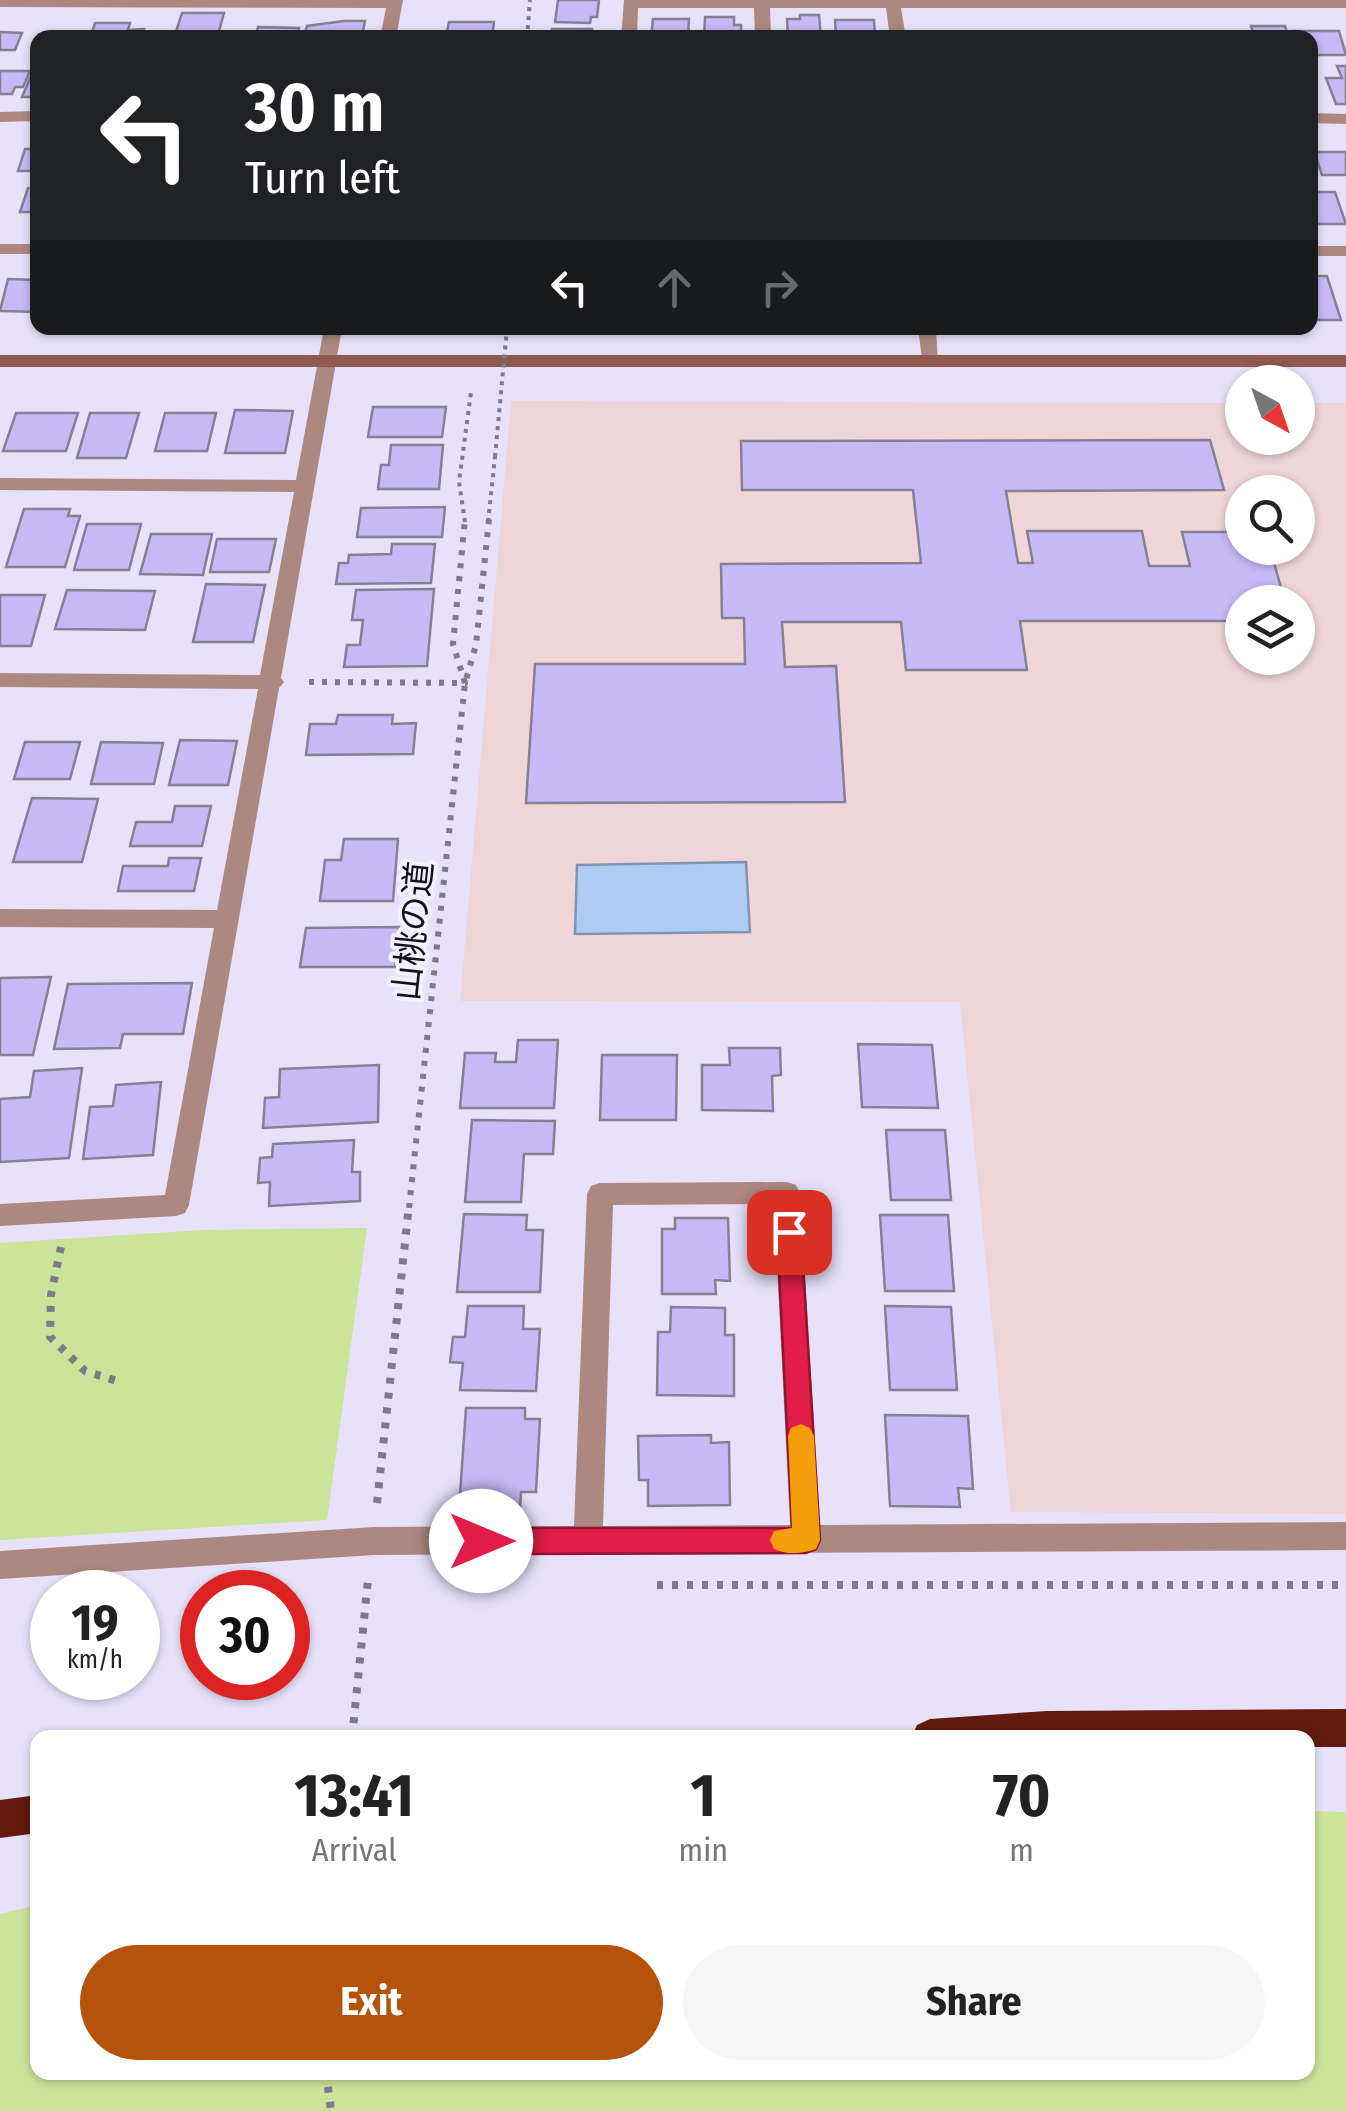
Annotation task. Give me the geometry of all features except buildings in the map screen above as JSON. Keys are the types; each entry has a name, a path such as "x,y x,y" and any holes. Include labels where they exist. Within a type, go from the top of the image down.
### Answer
{"highway":[{"path":"1047,1730 1346,1728"},
{"path":"0,1820 30,1815"}],"main road":[{"path":"0,361 1346,361"}],"street":[{"path":"0,2 394,2 389,30"},
{"path":"892,2 897,30"},
{"path":"629,30 630,3 1346,3"},
{"path":"762,3 764,30"},
{"path":"0,116 30,116"},
{"path":"1318,118 1346,118"},
{"path":"0,249 30,249"},
{"path":"1318,251 1346,251"},
{"path":"0,1215 176,1205 333,335"},
{"path":"928,335 931,359"},
{"path":"0,484 304,486"},
{"path":"0,680 272,682"},
{"path":"0,918 230,919"},
{"path":"588,1541 600,1194 731,1193 787,1193 806,1540"},
{"path":"0,1566 374,1540 1346,1536"}],"path":[{"path":"528,30 530,0"},
{"name":"山桃の道","path":"374,1540 466,683 476,644 506,335"},
{"path":"272,682 466,683 453,644 465,519 459,482 471,392"},
{"path":"69,1212 51,1296 50,1337 85,1371 120,1382"},
{"path":"367,1585 387,1585"},
{"path":"647,1585 1346,1585"},
{"path":"353,1730 364,1600"},
{"path":"327,2080 331,2111"}],"shaded area":[{"path":"511,401 1225,403 1225,455 1315,455 1315,403 1346,403 1346,1514 1011,1512 960,1002 460,1001"}],"green space":[{"path":"367,1228 327,1520 0,1540 0,1243 202,1230"},
{"path":"1315,1811 1346,1812 1346,2111 0,2111 0,1914 30,1907 30,2080 1315,2080"}],"water":[{"path":"746,862 750,932 575,934 577,865"}],"slow traffic":[{"path":"784,1540 806,1540 801,1436"}],"route":[{"path":"481,1541 806,1540 789,1232"}]}
